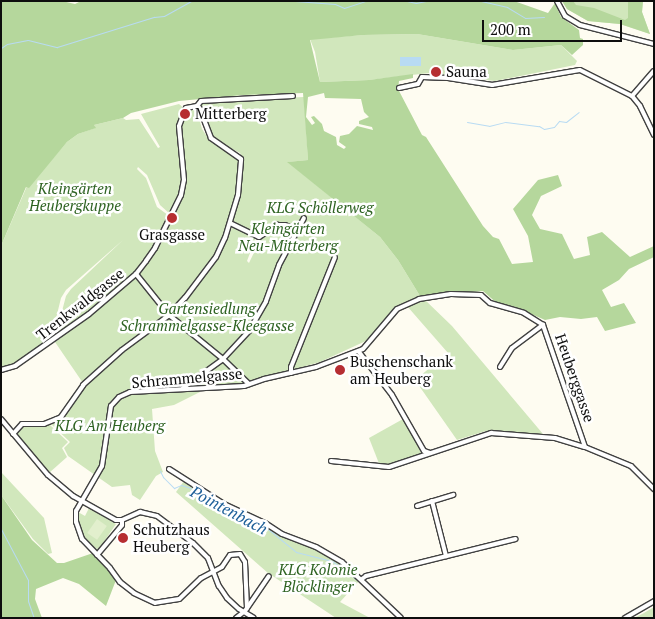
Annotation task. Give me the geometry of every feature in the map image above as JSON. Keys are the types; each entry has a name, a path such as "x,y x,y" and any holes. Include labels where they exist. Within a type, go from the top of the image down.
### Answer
{"street":[{"path":"557,1 565,16 580,25 654,44"},
{"path":"399,88 418,84 422,77 448,78 492,85 575,69 585,71 632,96 640,106 654,135"},
{"path":"632,96 654,70"},
{"path":"14,434 22,424 44,424 61,417 83,384 122,350 169,315 197,285 221,248 238,195 241,158 211,138 197,106 201,101 293,96"},
{"name":"Trenkwaldgasse","path":"1,370 15,366 58,337 136,274 155,248 181,195 184,180 179,126 186,108 197,106"},
{"path":"183,388 223,359 249,331 258,316 279,265 304,218"},
{"path":"230,223 259,237 265,231 277,225 288,225 298,230"},
{"path":"291,373 291,367 335,257"},
{"path":"136,274 169,315 223,359 249,384"},
{"name":"Heuberggasse","path":"433,296 481,295 490,303 524,313 543,325 586,447 631,466 654,489"},
{"name":"Schrammelgasse","path":"246,609 246,571 243,556 233,553 222,567 201,578 179,599 154,603 134,594 120,582 110,568 85,543 78,528 76,514 81,500 102,466 109,410 115,400 130,392 249,384 308,369 359,352 397,309 409,302 433,296"},
{"path":"500,367 512,348 543,325"},
{"path":"359,352 392,395 424,451 430,453"},
{"path":"1,420 52,480 81,500 110,517 122,520 140,512 161,518 201,550 227,598 239,609 246,609 254,618"},
{"path":"331,461 389,467 491,433 554,438 586,447"},
{"path":"169,469 224,504 265,523 282,534 309,543 330,554 362,579 401,618"},
{"path":"417,506 454,495"},
{"path":"432,502 446,556"},
{"path":"97,555 122,525 122,520"},
{"path":"362,579 366,576 516,539"},
{"path":"236,618 246,609 269,576"},
{"path":"625,618 654,601"}],"green space":[{"path":"1,1 62,1 75,4 81,1 514,1 548,13 555,3 561,17 579,30 580,38 583,39 583,45 572,55 561,45 513,50 417,34 363,35 310,40 320,82 369,80 413,74 413,78 399,81 398,89 422,135 426,137 483,226 493,237 499,239 512,264 533,262 528,236 513,209 538,180 558,175 562,186 541,196 532,215 540,229 562,234 574,259 590,255 587,237 602,232 630,257 654,246 654,257 629,269 619,280 602,290 611,307 624,303 636,323 605,331 597,317 581,319 560,317 545,320 513,306 499,305 483,291 420,296 398,260 380,237 287,162 308,160 303,93 243,95 179,101 94,125 96,128 78,134 67,142 29,188 26,187 1,246","holes":["324,93 325,98 361,99 364,112 369,117 359,121 359,124 372,127 373,130 357,126 349,134 340,136 339,142 346,147 344,149 337,145 336,137 324,131 322,124 314,116 311,117 315,123 312,125 306,117 308,97"]},
{"path":"562,1 643,1 642,12 650,34 620,24 588,21 567,9"},
{"path":"562,1 573,1 576,5 594,8 625,20 628,18 628,1 643,1 642,12 650,34 620,24 588,21 567,9"},
{"path":"417,34 513,50 561,45 577,61 575,65 495,81 429,73 369,80 320,82 315,52 310,39 363,35"},
{"path":"304,97 308,160 288,162 380,237 398,260 420,296 395,308 368,340 320,362 243,384 200,386 200,392 174,405 152,409 155,451 163,472 156,476 140,500 132,495 130,485 112,487 68,456 64,448 70,442 51,424 68,413 85,386 55,342 62,337 57,330 66,296 123,240 66,290 61,298 51,339 14,364 1,369 1,246 27,186 67,142 78,134 95,128 94,125 123,118 126,120 139,119 158,148 160,147 141,114 179,104 186,110 196,108 202,129 210,141 239,160 235,200 223,237 226,239 233,226 256,237 247,261 249,263 262,236 233,222 242,181 242,157 240,153 217,141 212,134 200,103 215,100","holes":["179,146 183,146 186,178 184,192 172,218 157,207 146,178 137,169 138,167 147,175 160,205 170,214 179,196 183,177"]},
{"path":"424,299 452,326 543,434 486,431 457,440 415,380 448,353 407,306"},
{"path":"403,419 422,454 394,464 380,466 369,438"},
{"path":"23,425 50,425 68,442 62,448 67,457 49,473 17,435"},
{"path":"1,472 44,518 52,553 48,554 33,539 1,495"},
{"name":"KLG Kolonie Blöcklinger","path":"184,481 279,534 307,544 333,559 359,581 340,602 370,618 336,618 268,573 176,492"},
{"path":"1,495 32,540 57,563 64,563 93,553 108,568 116,580 106,606 79,584 63,578 36,589 35,599 42,618 1,618"},
{"path":"89,508 116,524 99,549 92,548 80,531 78,512 85,516"},
{"path":"97,519 107,526 97,540 87,533"},
{"path":"654,607 654,618 636,617 644,613"}],"water":[{"path":"400,57 421,57 421,66 400,66"}],"waterway":[{"path":"1,48 7,44 28,40 57,47 154,17 164,16 191,1"},
{"path":"295,1 335,4 344,8 366,1"},
{"path":"407,1 416,3 426,1"},
{"path":"481,1 507,7 525,18 544,17"},
{"path":"467,122 489,126 505,122 539,126 544,129 554,127 559,121 566,122 579,112"},
{"name":"Pointenbach","path":"160,471 174,488 181,485 188,487 216,501 234,516 263,525 296,552 332,561 360,582 398,618"},
{"path":"1,529 28,580 28,601 34,618"}],"place":[{"name":"Sauna","path":"436,72"},
{"name":"Mitterberg","path":"185,114"},
{"name":"Grasgasse","path":"172,218"},
{"name":"Buschenschank am Heuberg","path":"340,370"},
{"name":"Schutzhaus Heuberg","path":"123,538"}],"park label":[{"name":"Kleingärten Heubergkuppe","path":"75,196"},
{"name":"KLG Schöllerweg","path":"320,208"},
{"name":"Kleingärten Neu-Mitterberg","path":"288,236"},
{"name":"Gartensiedlung Schrammelgasse-Kleegasse","path":"207,316"},
{"name":"KLG Am Heuberg","path":"110,426"}]}
